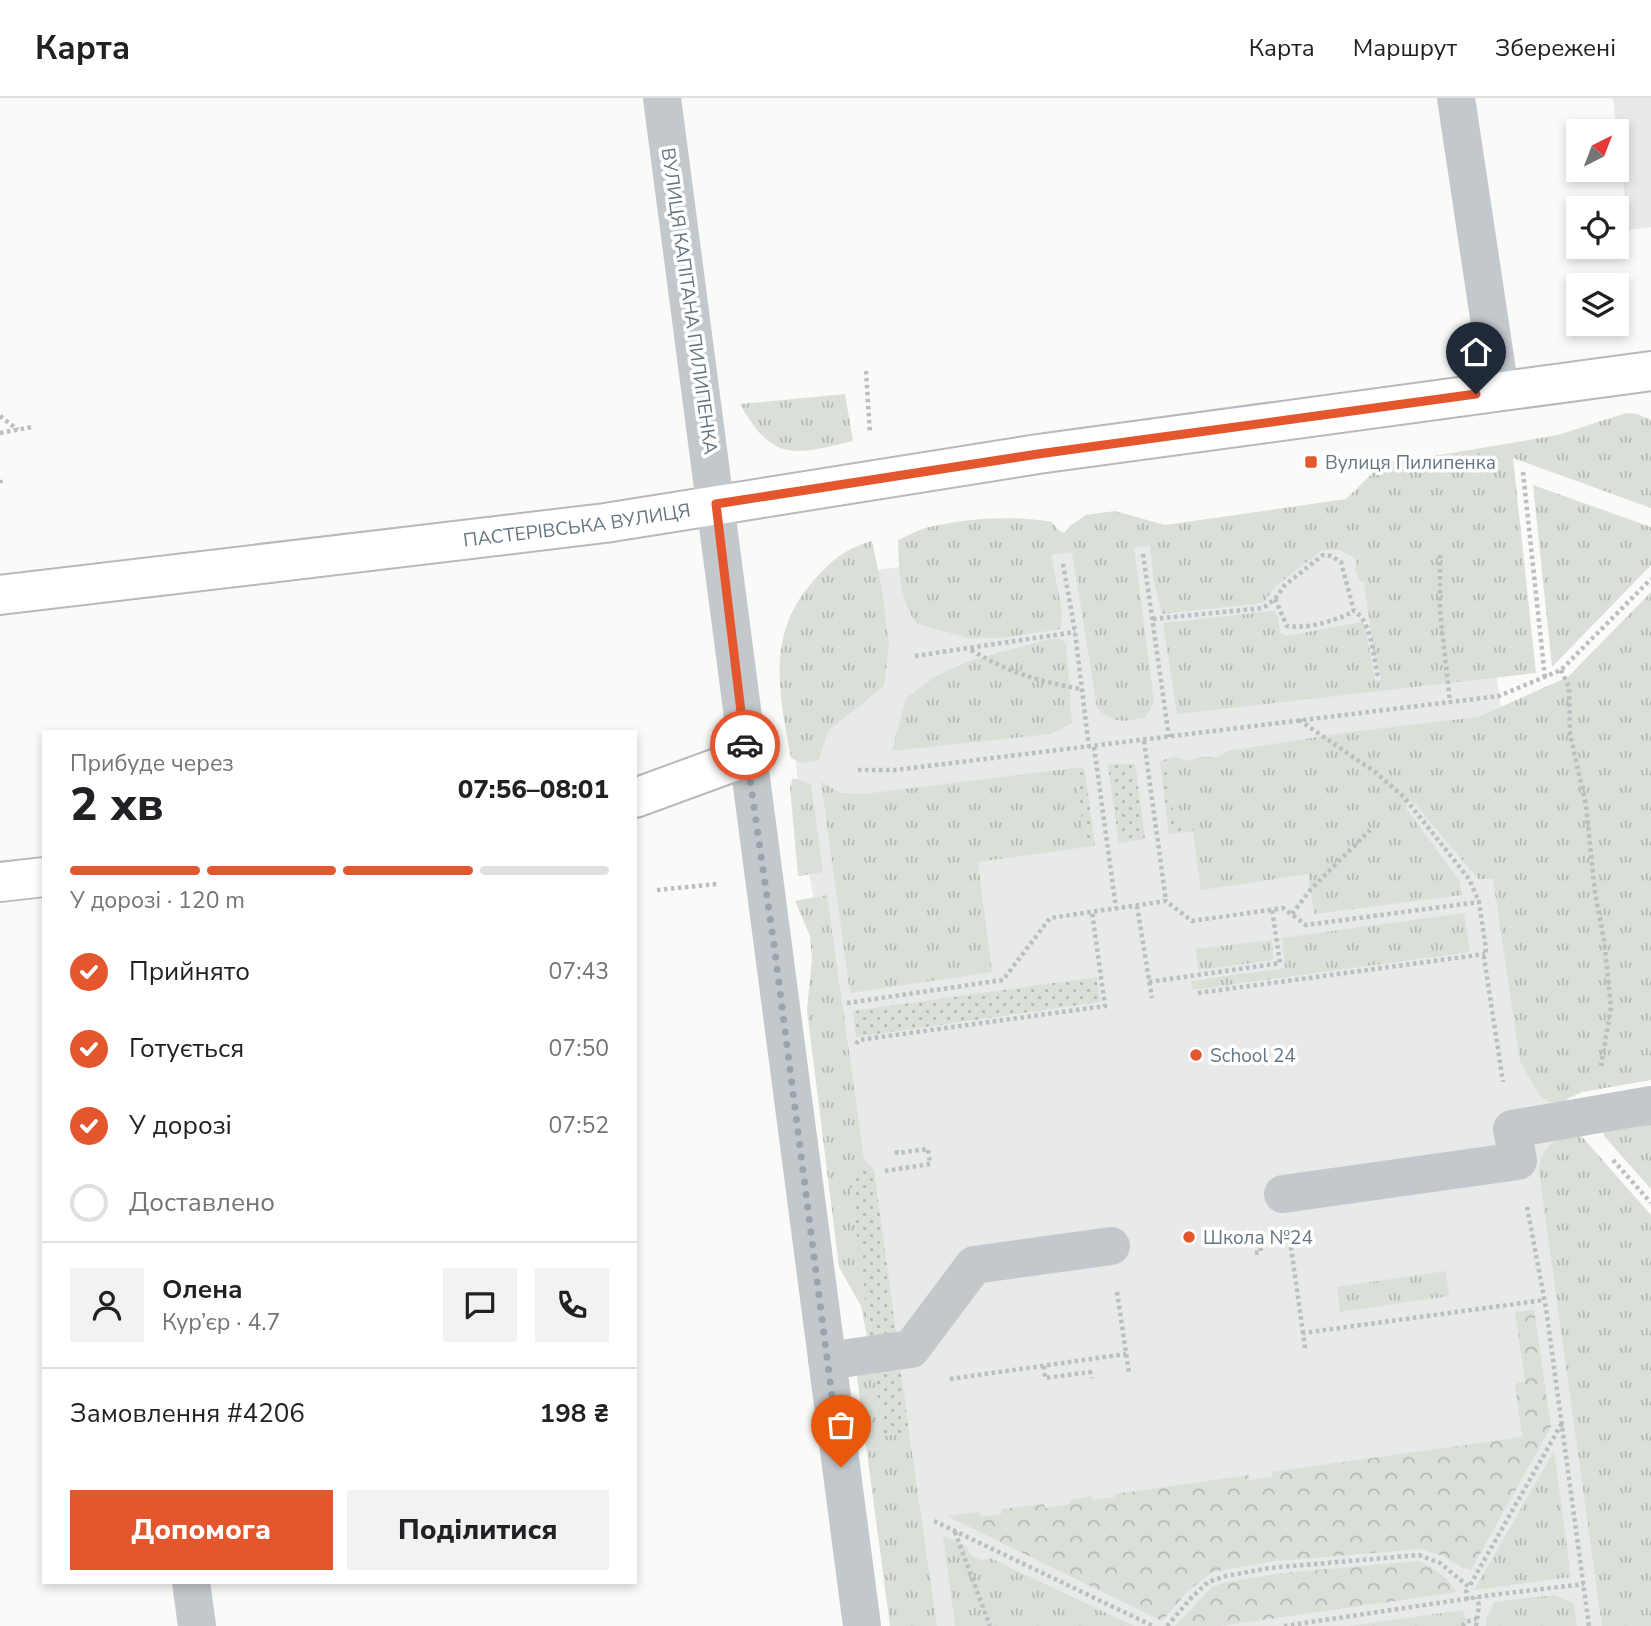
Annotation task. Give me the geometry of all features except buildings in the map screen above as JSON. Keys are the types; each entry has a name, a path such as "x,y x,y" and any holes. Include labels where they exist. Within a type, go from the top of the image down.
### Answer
{"main road":[{"name":"ПАСТЕРІВСЬКА ВУЛИЦЯ","path":"0,596 593,524 1038,454 1651,371"},
{"path":"637,798 747,757"},
{"path":"0,882 42,877"}],"street":[{"name":"ВУЛИЦЯ КАПІТАНА ПИЛИПЕНКА","path":"662,98 862,1626"},
{"path":"1456,98 1500,391"},
{"path":"1283,1194 1518,1161 1512,1129 1651,1105"},
{"path":"827,1361 911,1349 974,1265 1111,1246"},
{"path":"191,1584 197,1626"}],"path":[{"path":"866,371 870,438"},
{"path":"0,416 18,430"},
{"path":"0,433 32,428"},
{"path":"1523,472 1545,678"},
{"path":"1143,554 1169,737"},
{"path":"1153,620 1263,608 1323,555 1331,556 1341,562 1354,611 1362,615 1367,625 1378,677"},
{"path":"1440,555 1440,611 1450,702"},
{"path":"1063,564 1116,908"},
{"path":"858,770 895,770 1499,696 1561,670 1651,579"},
{"path":"1275,599 1287,626 1297,627 1341,618 1354,611"},
{"path":"915,656 1075,632"},
{"path":"970,649 999,667 1041,681 1082,689"},
{"path":"1561,670 1569,687 1570,734 1586,805 1611,1007 1599,1075"},
{"path":"1299,720 1375,772 1404,797 1469,879 1479,902 1500,1064"},
{"path":"1144,741 1166,901 1192,921 1283,908 1306,925 1479,902"},
{"path":"1292,914 1311,889 1370,830"},
{"path":"657,890 718,884"},
{"path":"847,1003 1003,980 1050,918 1166,901"},
{"path":"1137,905 1152,998"},
{"path":"1149,982 1280,963 1272,909"},
{"path":"856,1044 859,1040 1105,1006 1092,912"},
{"path":"1198,993 1485,954"},
{"path":"885,1171 930,1164 928,1149 897,1153 896,1147"},
{"path":"1518,1161 1544,1300 1589,1626"},
{"path":"1255,1252 1261,1252 1260,1241"},
{"path":"1111,1246 1129,1373"},
{"path":"1305,1348 1303,1333 1544,1300"},
{"path":"942,1380 1126,1354"},
{"path":"1044,1366 1045,1378 1090,1372 1092,1378"},
{"path":"1467,1600 1466,1592 1562,1423"},
{"path":"934,1521 1153,1626"},
{"path":"954,1531 990,1626"},
{"path":"1167,1626 1209,1582 1269,1568 1419,1555 1440,1563 1469,1587"},
{"path":"1284,1626 1584,1584"},
{"path":"1476,1626 1479,1606 1477,1597"},
{"path":"1462,1626 1476,1619"}],"shaded area":[{"path":"1613,98 1651,98 1651,227 1629,230 1629,196 1625,196 1623,182 1629,182 1629,119 1616,119"},
{"name":"School 24","path":"1479,486 1495,666 1635,1626 908,1626 826,1011 789,707 877,570"}],"green space":[{"path":"845,394 853,441 800,451 787,450 763,437 740,404"},
{"path":"1626,413 1651,420 1651,508 1513,458 1536,673 1177,714 1163,623 1275,611 1280,632 1286,636 1362,622 1375,680 1380,681 1364,582 1360,581 1355,569 1355,558 1339,550 1322,550 1276,586 1263,603 1162,614 1154,581 1150,546 1134,547 1154,702 1145,718 1119,720 1109,717 1097,708 1072,552 1051,555 1062,612 1061,629 1002,638 969,638 917,624 903,594 898,540 929,527 959,521 1006,518 1052,522 1064,533 1086,515 1115,511 1165,525 1346,499 1384,462 1558,435"},
{"path":"1533,485 1651,527 1651,565 1552,667"},
{"path":"872,541 882,589 889,646 884,686 828,731 819,760 801,763 791,758 780,687 782,642 788,621 799,600 828,566 847,551"},
{"path":"1651,592 1651,1080 1582,1092 1567,1099 1566,1104 1547,1101 1539,1095 1520,1061 1493,879 1478,879 1415,804 1405,798 1407,810 1459,880 1462,895 1314,914 1308,874 1201,890 1192,825 1175,827 1166,759 1176,757 1188,761 1200,757 1217,757 1228,751 1350,732 1478,717 1568,677"},
{"path":"1050,639 1061,639 1066,644 1072,723 1051,734 892,751 906,698 936,676 972,660"},
{"path":"1166,759 1175,826 1192,825 1193,831 1169,834 1160,761"},
{"path":"1135,764 1145,839 1119,843 1108,766"},
{"path":"1082,767 1085,771 1095,846 1086,847 1075,768"},
{"path":"1075,768 1086,847 978,862 992,972 850,993 821,782 841,793 864,794"},
{"path":"793,778 811,784 823,872 798,876 790,787"},
{"path":"827,895 864,1159 849,1180 864,1288 868,1342 861,1306 839,1267 807,1010 812,959 810,936 795,901"},
{"path":"1464,913 1470,952 1192,990 1191,981 1285,968 1282,938"},
{"path":"1272,940 1273,960 1198,970 1196,949"},
{"path":"1097,977 1100,1002 856,1037 853,1011"},
{"path":"1651,1120 1651,1189 1604,1136 1603,1127"},
{"path":"1577,1131 1651,1215 1651,1626 1602,1626 1539,1172 1543,1155 1550,1145"},
{"path":"864,1159 874,1170 896,1332 868,1342 864,1288 849,1180"},
{"path":"1446,1271 1449,1296 1340,1312 1337,1287"},
{"path":"1534,1310 1551,1427 1471,1570 1444,1556 1419,1549 1268,1562 1212,1572 1187,1592 1162,1621 947,1516 980,1512 981,1517 1001,1514 1002,1509 1044,1504 1045,1508 1070,1504 1070,1500 1092,1496 1093,1500 1115,1497 1115,1494 1249,1475 1249,1480 1272,1477 1272,1472 1522,1437 1515,1384 1525,1381 1515,1312"},
{"path":"874,1369 901,1371 909,1432 883,1436"},
{"path":"874,1371 883,1436 909,1432 937,1626 890,1626 857,1377 862,1372"},
{"path":"1554,1451 1571,1577 1474,1590"},
{"path":"943,1535 967,1547 970,1554 981,1560 990,1558 1134,1626 955,1626"},
{"path":"1419,1561 1441,1574 1457,1592 1221,1626 1175,1626 1212,1587 1227,1582 1282,1573"},
{"path":"1555,1595 1574,1604 1577,1626 1486,1626 1494,1602"},
{"path":"1464,1610 1466,1626 1349,1626"}],"way so far":[{"path":"745,745 775,952 841,1467"}],"place":[{"name":"Вулиця Пилипенка","path":"1311,462"},
{"name":"School 24","path":"1196,1055"},
{"name":"Школа №24","path":"1189,1237"}],"route":[{"path":"745,745 716,504 1038,454 1476,394"}]}
